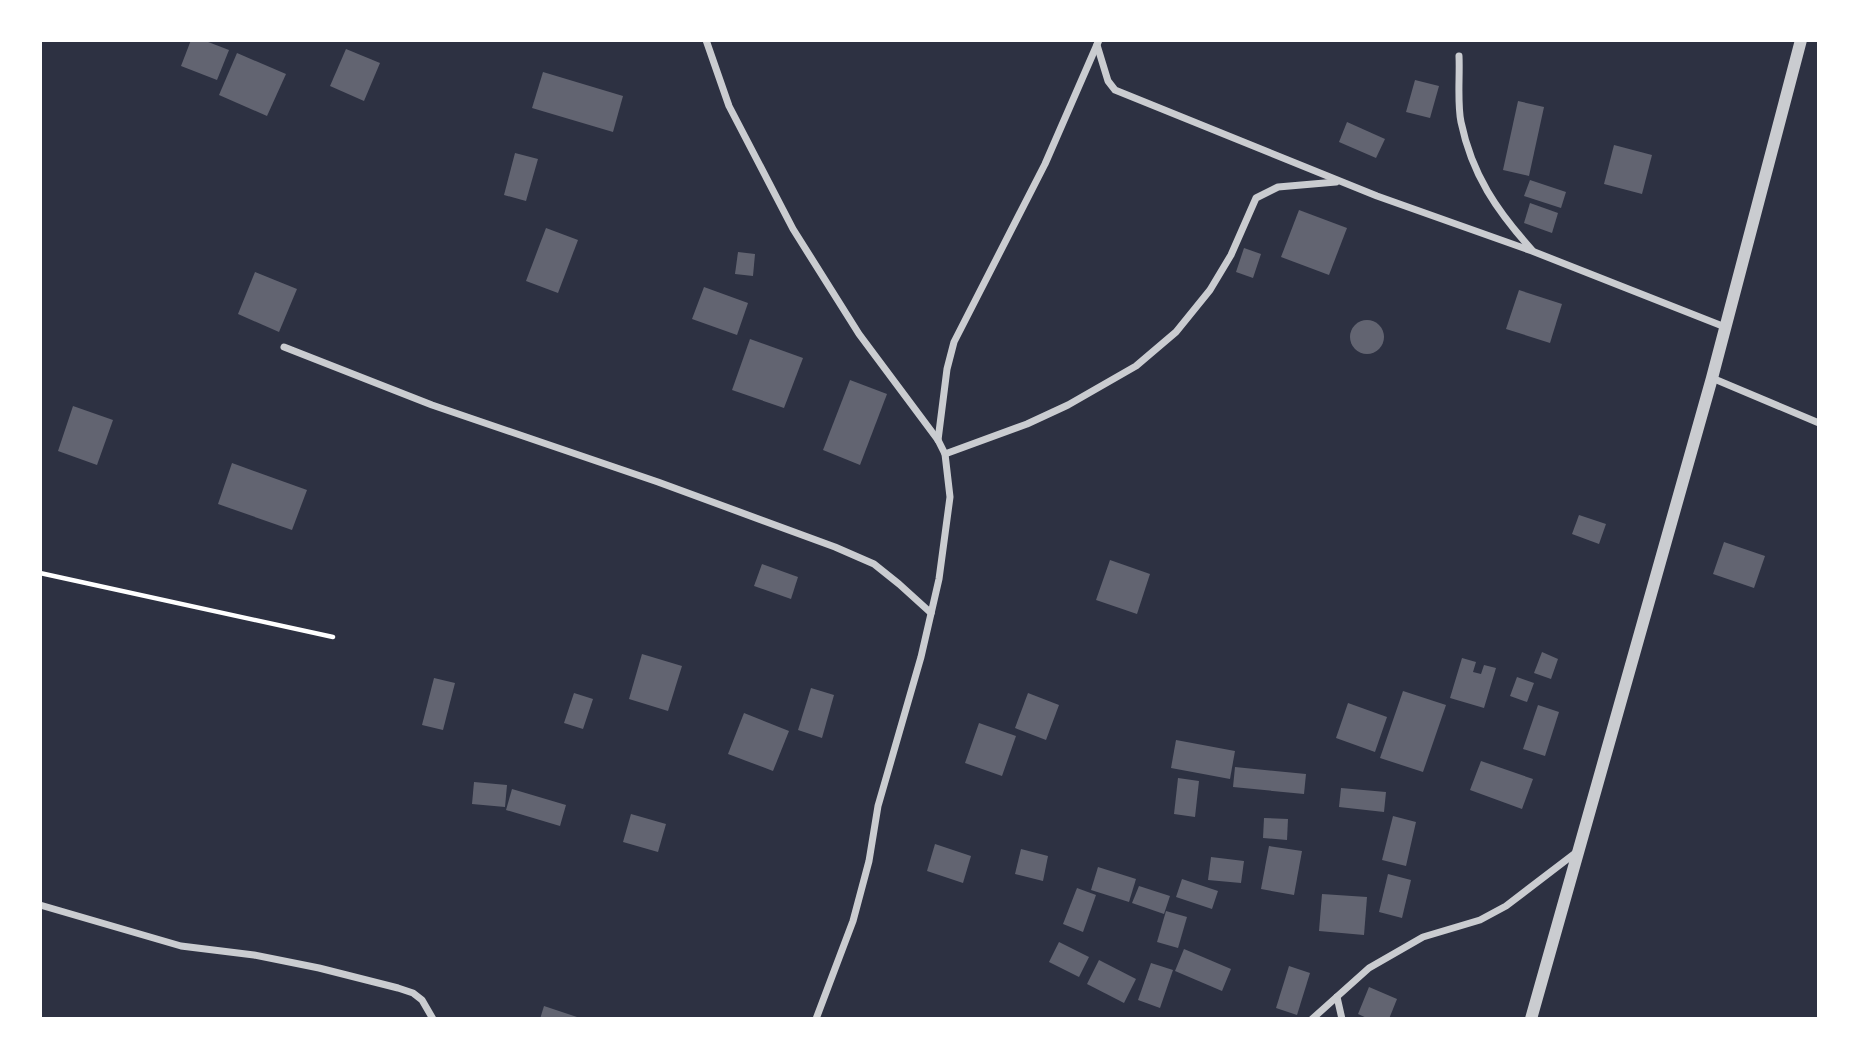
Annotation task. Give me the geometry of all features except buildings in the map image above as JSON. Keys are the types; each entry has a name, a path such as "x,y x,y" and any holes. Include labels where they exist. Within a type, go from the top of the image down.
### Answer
{"street":[{"path":"706,40 729,106 793,229 859,334 938,440 945,454 950,497 939,579 921,657 878,806 869,861 853,921 816,1019"},
{"path":"1531,1019 1712,378 1801,40"},
{"path":"938,440 947,369 954,342 1045,164 1098,43"},
{"path":"1098,43 1108,81 1115,90 1340,181 1532,251 1725,327"},
{"path":"1460,55 1460,119 1470,151 1487,194 1532,251"},
{"path":"945,454 1048,414 1136,366 1176,332 1210,290 1231,254 1256,198 1278,187 1340,181"},
{"path":"284,347 432,405 658,482 835,547 874,564 931,613"},
{"path":"1712,378 1819,423"},
{"path":"1312,1019 1369,968 1423,937 1480,920 1506,906 1578,851"},
{"path":"40,905 181,946 293,962 398,988 413,993 422,1000 433,1019"},
{"path":"1337,997 1342,1019"}],"path":[{"path":"40,573 333,637"}]}
